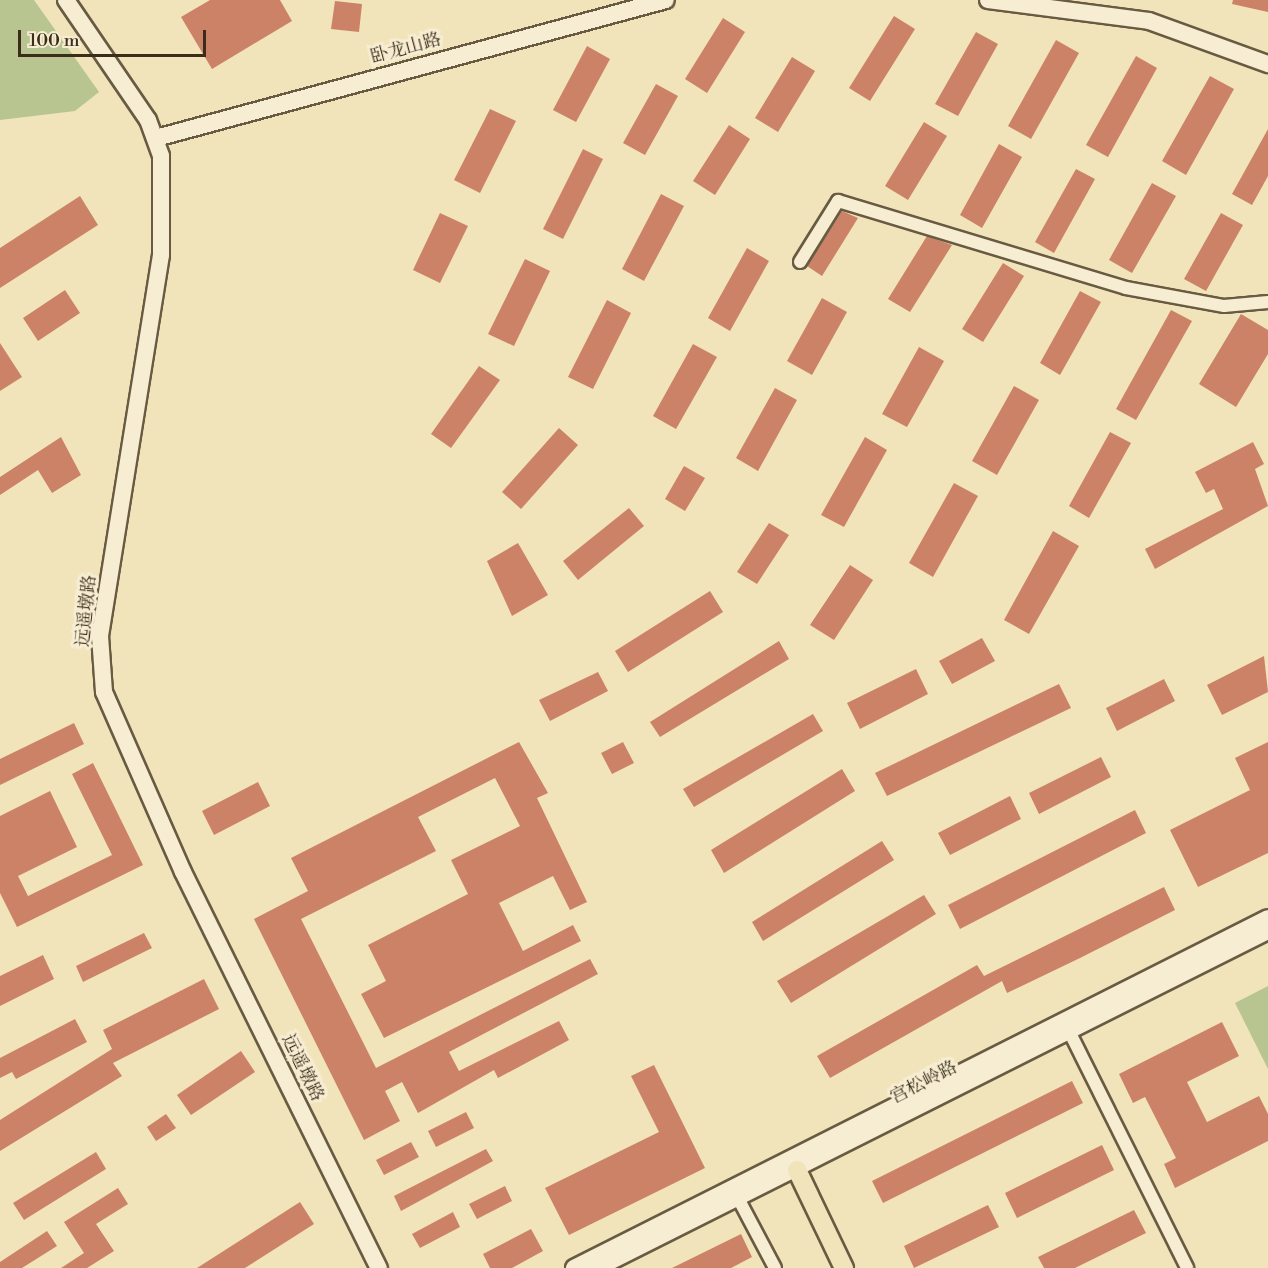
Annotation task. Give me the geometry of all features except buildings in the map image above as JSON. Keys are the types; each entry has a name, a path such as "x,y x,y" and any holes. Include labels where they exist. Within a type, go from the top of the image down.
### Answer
{"main road":[{"path":"797,1170 844,1268"}],"street":[{"path":"66,0 156,138"},
{"name":"卧龙山路","path":"156,138 666,0"},
{"path":"988,0 1149,21 1268,64"},
{"name":"远遥墩路","path":"156,138 161,255 100,636 104,692 183,872 379,1268"},
{"path":"800,262 838,201 1126,288 1224,306 1268,302"},
{"path":"574,1268 1268,918"},
{"name":"宫松岭路","path":"597,1268 739,1200 1268,931"},
{"path":"1069,1031 1187,1268"},
{"path":"739,1200 775,1268"}],"green space":[{"path":"0,0 34,0 99,92 75,111 0,120"},
{"path":"1268,986 1268,1069 1235,1003"}]}
